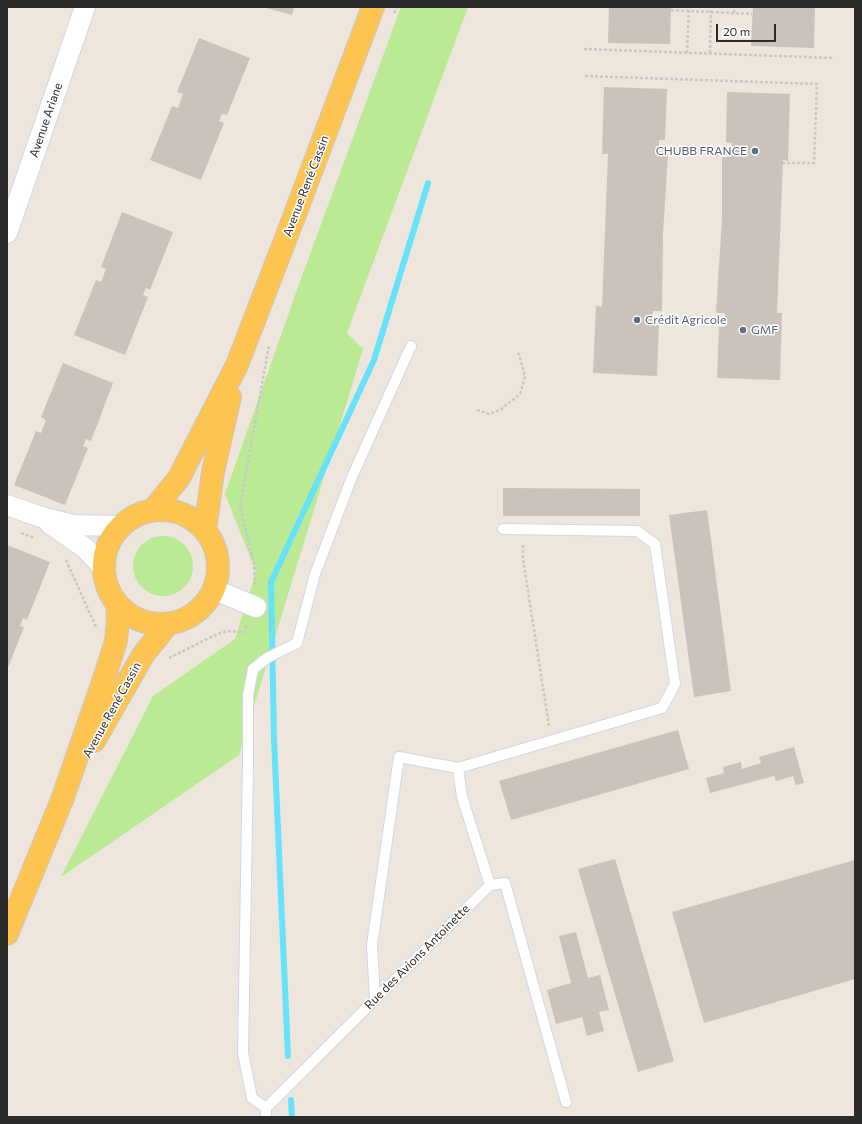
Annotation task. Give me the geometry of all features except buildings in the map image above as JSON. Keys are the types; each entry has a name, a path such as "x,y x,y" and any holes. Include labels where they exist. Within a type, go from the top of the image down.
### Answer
{"main road":[{"name":"Avenue René Cassin","path":"153,510 179,478 237,365 373,7"},
{"name":"Avenue René Cassin","path":"205,530 214,472 237,365"},
{"path":"153,510 172,511 190,518 205,530 213,544 217,558 217,574 213,589 206,602 195,612 182,620 168,624 149,623 131,616 117,603 110,593 104,568 108,546 120,526 141,513 153,510"},
{"name":"Avenue René Cassin","path":"7,934 62,800 116,641 118,619 117,603"},
{"name":"Avenue René Cassin","path":"62,800 144,653 168,624"}],"street":[{"name":"Avenue Ariane","path":"7,233 85,7"},
{"path":"7,505 41,517 73,524 120,526"},
{"path":"41,517 85,548 104,568"},
{"path":"213,589 256,608"}],"lane":[{"path":"266,1112 252,1098 243,1052 248,695 252,669 267,658 297,644 314,574 352,477 410,346"},
{"path":"375,999 372,945 399,757 458,768 662,708 675,684 655,544 637,531 503,529"},
{"path":"458,768 462,797 490,885 505,883 566,1102"},
{"name":"Rue des Avions Antoinette","path":"266,1112 375,999 490,885"}],"path":[{"path":"394,14 397,7"},
{"path":"687,53 689,7"},
{"path":"710,53 711,7"},
{"path":"734,13 735,7"},
{"path":"671,10 752,14"},
{"path":"584,49 834,58"},
{"path":"585,76 817,84 814,163 782,163"},
{"path":"256,608 254,564 240,507 270,338"},
{"path":"477,410 489,414 510,403 520,394 525,377 518,351"},
{"path":"523,529 523,559 551,740"},
{"path":"14,531 36,539"},
{"path":"64,558 95,626 102,635 116,641"},
{"path":"144,653 162,660 217,634 228,631 244,632"}],"green space":[{"path":"401,7 468,7 347,333 363,349 239,755 61,877 153,696 235,639 256,572 225,494 298,287"},
{"path":"163,536 179,541 184,545 188,550 193,566 188,582 184,587 179,591 163,596 147,591 142,587 138,582 133,566 138,550 142,545 147,541"}],"waterway":[{"path":"288,1056 274,739 271,582 374,360 428,183"},
{"path":"291,1100 292,1117"}],"place":[{"name":"CHUBB FRANCE","path":"755,151"},
{"name":"Crédit Agricole","path":"637,320"},
{"name":"GMF","path":"743,330"}]}
